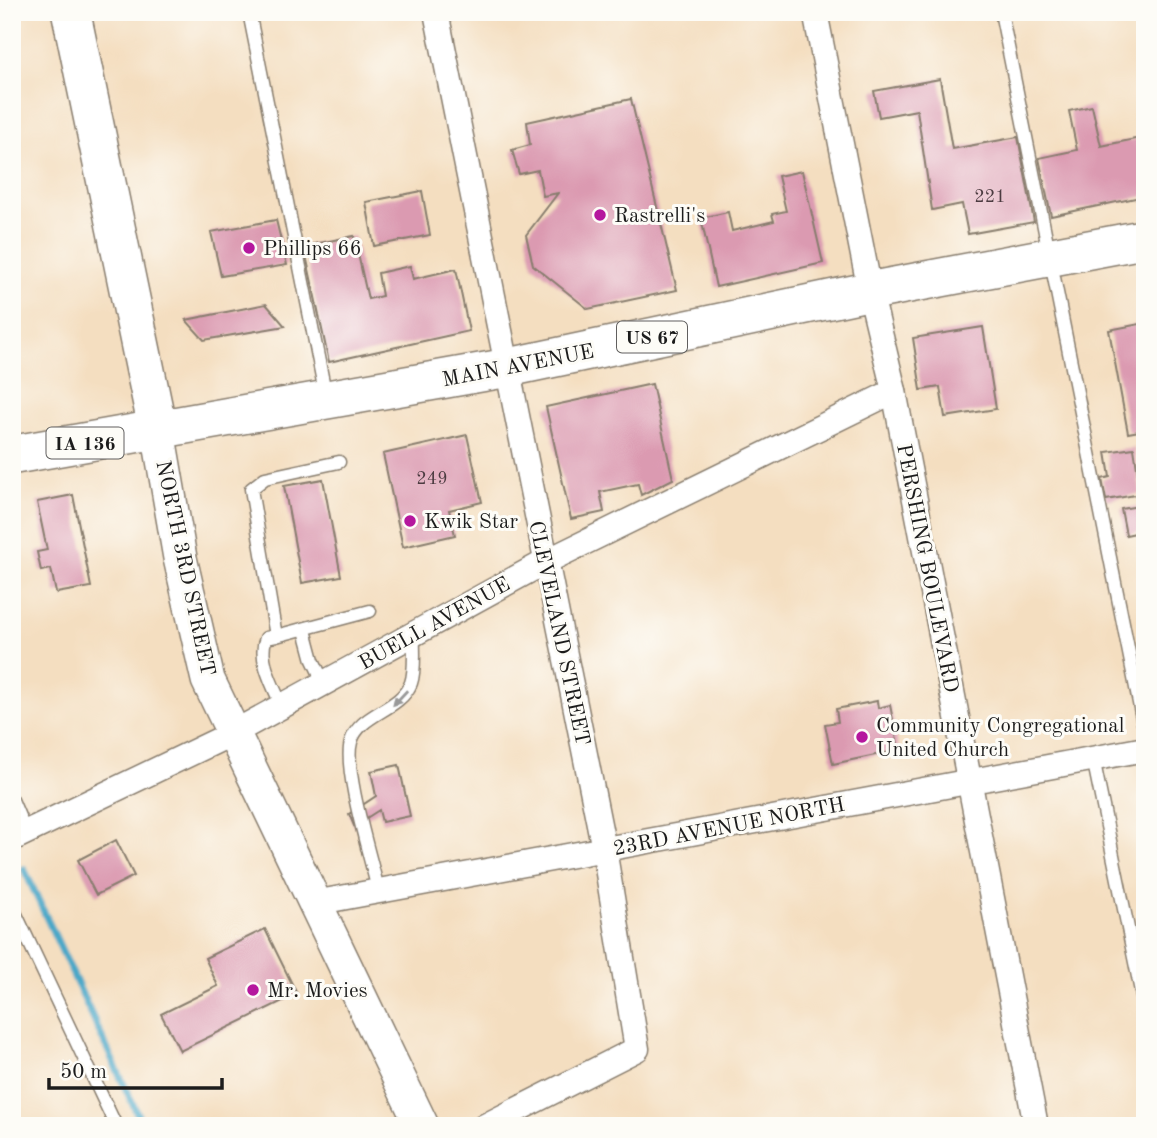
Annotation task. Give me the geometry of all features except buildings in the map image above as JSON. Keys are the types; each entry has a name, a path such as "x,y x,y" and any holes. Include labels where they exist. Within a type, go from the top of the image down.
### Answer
{"main road":[{"name":"NORTH 3RD STREET","path":"71,12 158,431"},
{"name":"MAIN AVENUE","path":"12,456 506,368 870,291 1145,239"}],"street":[{"name":"CLEVELAND STREET","path":"436,12 604,849 637,1049 485,1126"},
{"name":"PERSHING BOULEVARD","path":"815,12 870,291 894,391 1036,1126"},
{"name":"BUELL AVENUE","path":"19,836 231,734 545,562 894,391"},
{"name":"NORTH 3RD STREET","path":"158,431 180,558 208,680 231,734 422,1126"},
{"name":"23RD AVENUE NORTH","path":"314,902 1145,749"}],"lane":[{"path":"249,12 327,401"},
{"path":"1001,12 1145,733"},
{"path":"276,636 251,489 265,478 339,462"},
{"path":"282,706 270,677 263,645 266,638 370,611"},
{"path":"305,629 313,660 324,683"},
{"path":"378,890 353,779 351,742 362,725 403,698 412,679 414,634"},
{"path":"1093,758 1145,1011"},
{"path":"12,800 19,836"},
{"path":"12,906 116,1126"}],"waterway":[{"path":"24,869 143,1126"}],"place":[{"name":"Rastrelli's","path":"600,215"},
{"name":"Phillips 66","path":"249,248"},
{"name":"Kwik Star","path":"410,521"},
{"name":"Community Congregational United Church","path":"862,737"},
{"name":"Mr. Movies","path":"253,990"}]}
